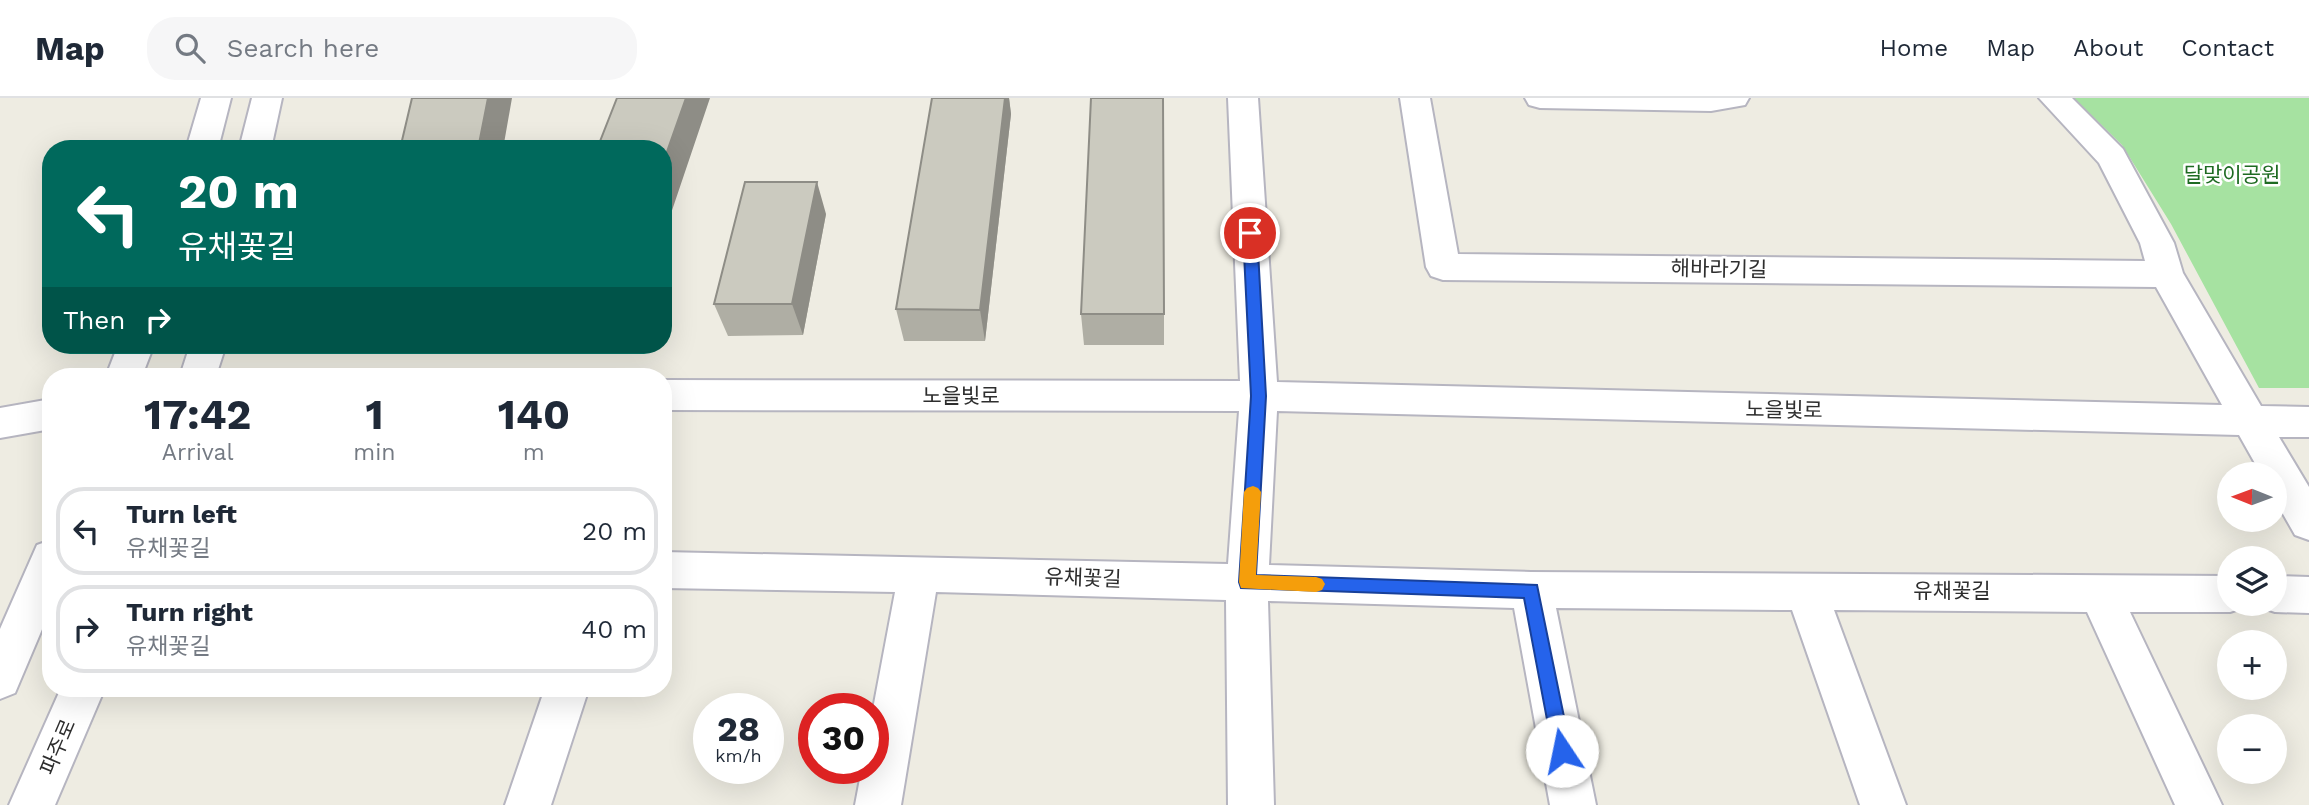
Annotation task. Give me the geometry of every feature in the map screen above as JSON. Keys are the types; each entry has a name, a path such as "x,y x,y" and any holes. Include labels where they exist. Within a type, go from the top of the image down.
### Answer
{"street":[{"path":"204,140 216,98"},
{"path":"257,140 267,98"},
{"path":"1243,98 1259,396 1247,582 1251,805"},
{"name":"해바라기길","path":"1415,98 1443,267 2166,274"},
{"path":"1540,98 1711,101 1734,98"},
{"path":"2054,98 2112,157 2157,243 2166,274 2309,523"},
{"name":"노을빛로","path":"672,395 1259,396 2309,422"},
{"path":"0,423 42,416"},
{"path":"0,436 42,438"},
{"name":"유채꽃길","path":"672,570 1531,590 2217,594"},
{"path":"878,805 919,574"},
{"path":"0,679 42,579"},
{"path":"1531,590 1573,805"},
{"path":"1805,591 1882,805"},
{"path":"2099,592 2199,805"},
{"path":"2287,594 2309,595"},
{"name":"파주로","path":"32,805 79,697"},
{"path":"528,805 564,697"},
{"path":"40,805 57,751"}],"green space":[{"name":"달맞이공원","path":"2074,98 2309,98 2309,388 2259,388 2171,224 2122,145"}],"building":[{"path":"412,98 488,98 480,140 402,140"},
{"path":"617,98 686,98 671,140 601,140"},
{"path":"932,98 1005,98 980,310 896,309"},
{"path":"1091,98 1163,98 1164,314 1081,314"},
{"path":"745,182 817,182 792,304 714,304"}],"slow traffic":[{"path":"1253,492 1247,582 1316,584"}],"route":[{"path":"1250,233 1259,396 1247,582 1531,590 1562,751"}]}
